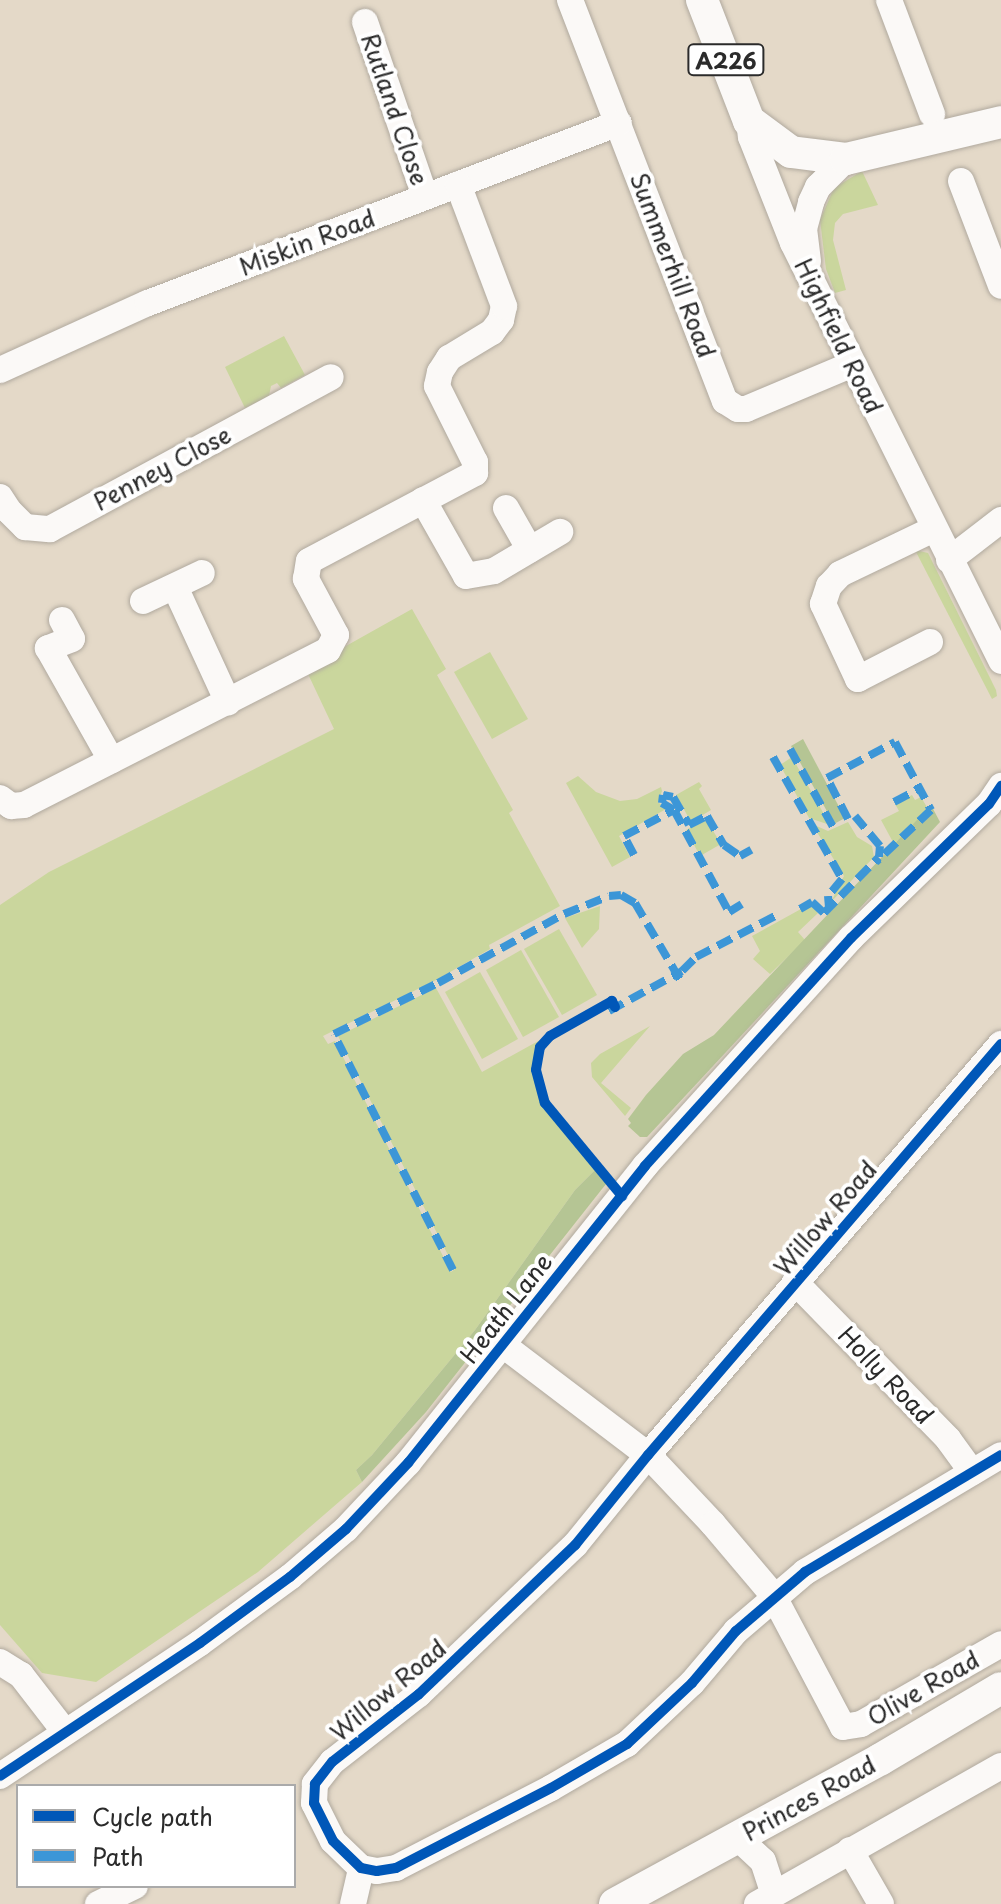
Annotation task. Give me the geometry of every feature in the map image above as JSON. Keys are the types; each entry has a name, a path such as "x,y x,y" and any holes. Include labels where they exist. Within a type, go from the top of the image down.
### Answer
{"main road":[{"name":"Highfield Road","path":"702,0 749,121"},
{"path":"749,121 791,152 846,159 1001,122"},
{"name":"Princes Road","path":"615,1904 1001,1688"}],"street":[{"name":"Summerhill Road","path":"570,0 725,401 738,409 746,409 853,364"},
{"path":"889,0 932,114"},
{"name":"Rutland Close","path":"365,22 425,196"},
{"name":"Highfield Road","path":"749,121 751,137 793,243 1001,661"},
{"name":"Miskin Road","path":"0,370 148,303 619,123"},
{"path":"809,270 804,229 811,202 818,187 846,159"},
{"path":"961,181 1001,286"},
{"path":"0,798 11,806 24,805 334,645 336,635 306,579 309,561 475,473 475,462 437,386 440,372 449,358 492,332 501,320 504,306 458,184"},
{"name":"Penney Close","path":"0,497 25,527 50,529 331,377"},
{"path":"423,500 466,576 494,571 560,532"},
{"path":"506,508 530,550"},
{"path":"949,560 1001,520"},
{"path":"930,642 850,683 824,610 829,586 840,574 934,529"},
{"path":"143,601 202,573"},
{"path":"175,587 228,702"},
{"path":"62,620 72,639 48,648 111,760"},
{"name":"Heath Lane","path":"0,1776 200,1643 290,1577 346,1529 408,1463 596,1225 712,1091 899,888 997,796"},
{"name":"Willow Road","path":"361,1868 333,1841 314,1803 315,1784 332,1762 419,1694 575,1545 795,1282 1001,1044"},
{"name":"Holly Road","path":"795,1282 948,1439 972,1472"},
{"path":"503,1345 648,1455 713,1524 773,1595"},
{"path":"353,1904 361,1868 377,1871 396,1868 551,1788 627,1744 692,1683 736,1631 773,1595 805,1572 1001,1455"},
{"name":"Olive Road","path":"773,1595 843,1727 861,1724 1001,1644"},
{"path":"0,1662 21,1675 65,1732"},
{"path":"737,1837 763,1861 766,1899 1001,1766"},
{"path":"850,1850 881,1904"},
{"path":"98,1904 131,1888"}],"green space":[{"path":"862,171 878,205 843,214 835,223 833,240 846,290 835,293 826,269 820,220 834,188"},
{"path":"284,336 305,375 281,388 277,383 271,386 269,396 245,408 225,367"},
{"path":"915,550 928,553 996,690 997,696 992,699"},
{"path":"412,609 446,669 437,675 513,810 509,813 560,906 489,945 490,949 438,979 323,1036 328,1044 335,1041 451,1272 455,1269 338,1036 436,988 482,1072 540,1040 533,1061 539,1097 596,1169 575,1190 475,1330 372,1455 356,1470 362,1482 258,1572 96,1682 42,1673 0,1625 0,905 49,872 334,729 308,674 337,651"},
{"path":"490,652 528,719 492,739 454,672"},
{"path":"803,739 845,818 834,824 791,746"},
{"path":"792,757 830,825 809,818 780,765"},
{"path":"578,776 596,792 620,801 637,799 661,787 658,802 666,809 619,836 630,857 612,867 566,783"},
{"path":"699,782 702,786 699,789 711,810 691,822 676,795"},
{"path":"912,795 915,800 921,797 928,809 894,844 881,820 899,811 895,804"},
{"path":"931,805 940,822 647,1137 640,1137 628,1126 631,1123 628,1119 646,1095 683,1054 714,1035"},
{"path":"706,819 721,844 700,856 686,830"},
{"path":"848,822 857,837 872,846 874,857 831,902 844,876 812,824 828,831"},
{"path":"810,904 818,913 798,932 805,940 770,974 753,959 760,951 752,936"},
{"path":"600,906 599,929 582,948 565,918"},
{"path":"559,929 597,995 562,1015 524,949"},
{"path":"521,950 559,1017 523,1037 486,970"},
{"path":"480,972 518,1039 482,1059 445,992"},
{"path":"650,1026 601,1083 631,1108 625,1116 592,1077 591,1063 600,1054"},
{"path":"596,1169 607,1183 426,1412 362,1482 356,1470 372,1455 475,1330 575,1190"}],"marked path":[{"path":"848,819 827,778 895,742 931,810 876,862"},
{"path":"790,749 833,827"},
{"path":"773,757 842,879 828,896 829,908"},
{"path":"894,802 920,788"},
{"path":"674,810 662,803 663,795 673,797 689,825 707,816 724,845 740,856 751,850"},
{"path":"634,855 624,836 674,810 729,912 742,904"},
{"path":"800,909 812,902 824,913 879,857 880,846 855,816"},
{"path":"453,1270 334,1034 438,983 564,914 609,896 621,895 635,903 682,983"},
{"path":"609,1011 682,971 696,957 777,915"}],"cycle path":[{"path":"0,1776 200,1643 290,1577 346,1529 408,1463 645,1166 851,938 989,804 1001,786"},
{"path":"615,1007 612,1001 550,1036 540,1047 536,1070 545,1103 622,1196"},
{"path":"1001,1044 648,1455 575,1545 419,1694 332,1762 315,1784 314,1803 333,1841 361,1868 377,1871 396,1868 551,1788 627,1744 692,1683 736,1631 805,1572 1001,1455"}]}
